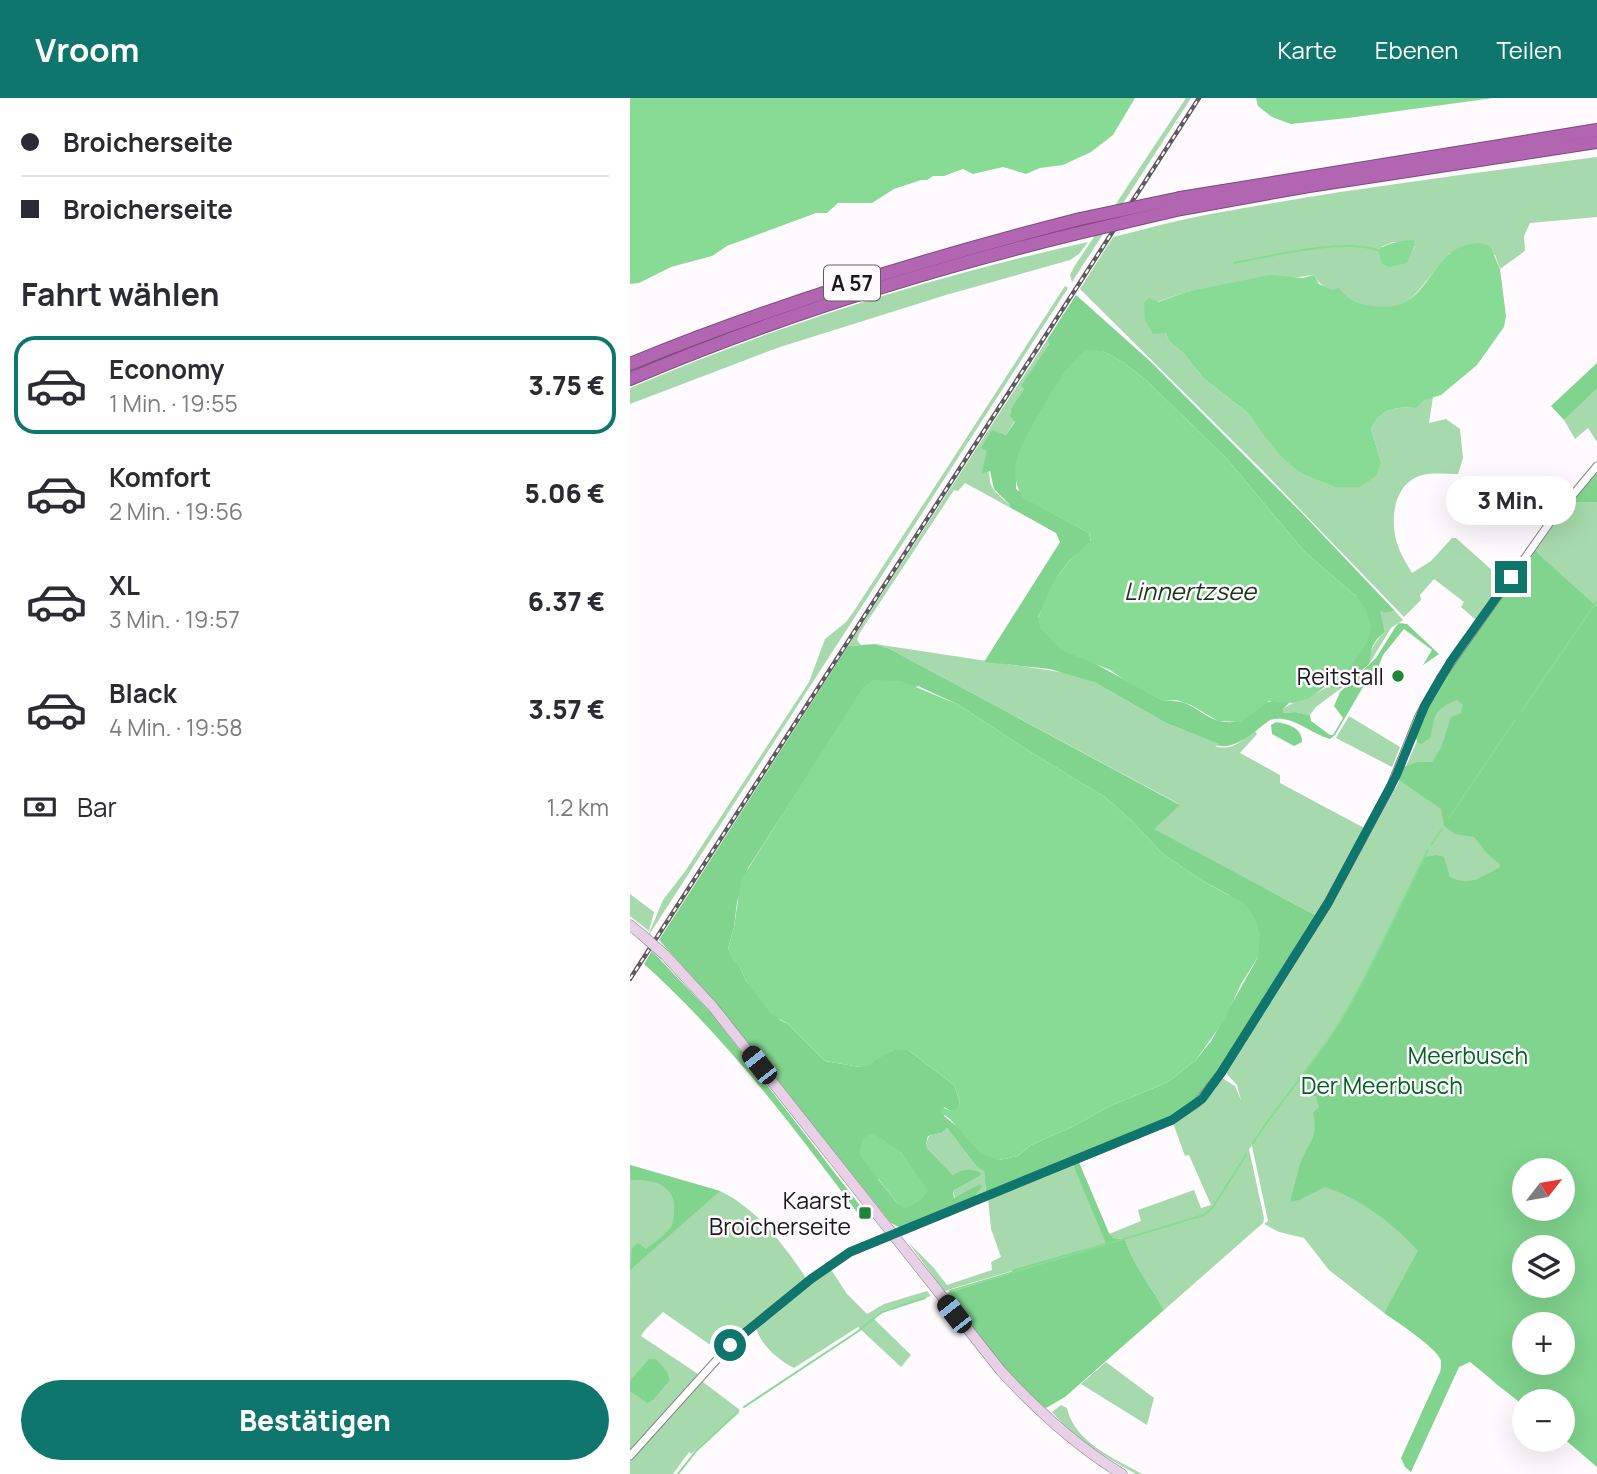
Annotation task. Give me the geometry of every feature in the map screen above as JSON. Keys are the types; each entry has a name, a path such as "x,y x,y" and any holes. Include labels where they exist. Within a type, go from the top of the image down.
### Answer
{"highway":[{"name":"A 57","path":"630,379 710,346 831,303 969,261 1181,204 1597,130"},
{"name":"A 57","path":"630,364 827,291 1080,219 1597,142"}],"main road":[{"path":"630,925 665,955 713,1007 976,1342 1023,1394 1069,1437 1122,1474"}],"street":[{"path":"630,1456 717,1358 748,1329 850,1252 1172,1120 1202,1099 1328,903 1390,788 1419,716 1441,677 1556,513 1597,466"}],"green space":[{"path":"1186,98 1191,98 1072,282 1070,275 1074,267"},
{"path":"1597,157 1597,217 1530,223 1524,236 1525,251 1500,269 1495,255 1450,253 1419,290 1399,306 1369,306 1349,299 1320,283 1314,275 1186,292 1157,302 1161,333 1166,333 1169,341 1185,355 1203,378 1249,414 1258,428 1302,474 1334,487 1381,462 1371,429 1379,417 1396,408 1417,408 1433,397 1429,423 1446,419 1460,429 1463,458 1458,474 1419,476 1404,487 1394,514 1395,534 1400,551 1412,573 1431,561 1452,538 1456,538 1504,581 1477,621 1461,607 1464,602 1434,579 1420,595 1421,600 1404,617 1262,470 1080,289 1113,237 1259,205","holes":["1393,242 1415,246 1406,263 1381,247"]},
{"path":"1088,242 1079,254 1070,260 946,295 780,347 630,404 630,388 798,323 913,287"},
{"path":"1065,286 1068,288 647,938 663,900 686,870 809,682 825,639 846,622 854,611"},
{"path":"1076,295 1150,361 1301,512 1395,611 1380,611 1385,632 1372,647 1369,664 1340,689 1327,687 1347,672 1357,597 1304,551 1227,459 1146,380 1103,351 1066,371 1029,432 1016,463 1016,489 1041,507 1089,533 1091,542 1069,561 1058,576 1038,617 1092,662 1164,701 1190,705 1213,719 1229,722 1241,719 1268,702 1290,702 1283,709 1283,713 1310,715 1311,721 1330,735 1333,735 1343,718 1334,706 1340,692 1376,658 1396,626 1399,623 1407,624 1439,654 1423,665 1432,650 1404,629 1383,655 1377,670 1363,687 1335,735 1330,739 1293,722 1278,719 1270,720 1237,743 1215,745 1219,744 1166,723 1094,682 1050,669 984,662 1060,542 1056,533 1009,507 994,489 990,471 982,471 987,451 981,448 992,430 1006,435 1015,422 1010,416 1011,408 1024,389 1021,386 1049,344 1047,340"},
{"path":"1047,340 1049,344 1011,408 1010,416 1015,421 1006,435 992,431 985,464 991,485 1009,507 965,483 958,491 954,490 859,634 857,640 861,645 848,646"},
{"path":"1597,363 1597,389 1564,420 1551,406"},
{"path":"1597,389 1597,442 1588,428 1575,439 1564,420"},
{"path":"1597,470 1597,502 1575,502 1561,517 1558,515"},
{"name":"Meerbusch","path":"1597,475 1597,607 1594,606 1518,717 1597,802 1597,900 1566,996 1502,1166 1512,1172 1512,1222 1575,1222 1575,1213 1597,1228 1597,1458 1575,1442 1575,1389 1512,1389 1512,1396 1497,1385 1422,1313 1406,1317 1390,1303 1384,1313 1329,1270 1304,1238 1279,1232 1264,1224 1268,1221 1252,1146 1249,1149 1263,1223 1164,1310 1137,1267 1125,1239 1113,1238 1109,1234 1141,1221 1138,1210 1194,1190 1201,1208 1211,1205 1189,1155 1185,1156 1173,1123 1203,1102 1222,1078 1235,1086 1241,1100 1237,1085 1225,1072 1330,907 1401,778 1436,697 1472,637 1558,515"},
{"name":"Meerbusch","path":"1534,550 1597,607 1597,1467 1575,1448 1575,1389 1512,1389 1512,1396 1470,1362 1459,1367 1411,1472 1405,1467 1401,1458 1440,1371 1441,1361 1425,1342 1384,1313 1418,1251 1376,1213 1325,1187 1290,1202 1299,1167 1314,1134 1313,1113 1319,1107 1316,1096 1305,1092 1303,1075 1339,1024 1425,857 1444,857 1450,877 1464,881 1476,880 1500,867 1474,837 1455,834 1444,826 1441,809 1399,780 1403,767 1418,762 1432,762 1441,748 1451,717 1461,713 1463,705 1457,700 1443,707 1436,714 1430,738 1418,743 1415,736 1430,701 1443,678"},
{"path":"1379,610 1386,613 1395,611 1403,620 1391,628 1369,664 1373,647 1385,632"},
{"path":"875,644 1073,674 1094,682 1166,723 1220,744 1215,746 1237,744 1255,731 1257,734 1240,753 1280,775 1280,783 1366,829 1317,916 1153,829 1179,804 890,649"},
{"path":"875,644 890,649 1180,805 1154,829 1317,916 1211,1084 1171,1119 986,1192 984,1171 976,1166 947,1128 941,1133 928,1136 928,1149 953,1175 967,1170 981,1173 953,1191 954,1198 979,1184 982,1186 974,1198 901,1228 891,1223 717,1004 659,940 848,646","holes":["918,686 957,704 1105,797 1163,854 1229,895 1258,957 1211,1041 1196,1060 1168,1082 1108,1107 1031,1145 1018,1156 999,1160 944,1116 944,1107 951,1111 957,1110 960,1102 954,1085 908,1050 893,1050 860,1067 825,1061 788,1024 780,1020 746,981 728,949 737,902 748,868 841,724","901,1152 910,1166 898,1204 878,1179"]},
{"path":"1327,687 1340,689 1316,707 1310,715 1283,713 1283,709 1288,706"},
{"path":"1349,716 1400,747 1392,767 1336,738"},
{"path":"1276,722 1297,730 1302,742 1294,746 1272,734 1271,725"},
{"path":"630,894 654,912 649,931 630,916"},
{"path":"652,951 712,1014 865,1212 859,1215 784,1116 731,1052 644,964"},
{"path":"947,1128 976,1166 984,1170 986,1192 974,1198 979,1184 955,1198 953,1191 980,1176 953,1175 926,1144 929,1136"},
{"path":"1078,1160 1109,1233 1113,1238 1125,1239 1137,1267 1164,1310 1065,1397 1046,1408 1004,1370 947,1293 1012,1273 1012,1270 1106,1243 1072,1163"},
{"path":"1072,1163 1107,1243 944,1291 908,1242 947,1285 992,1270 991,1262 1001,1257 991,1229 988,1198"},
{"path":"630,1165 720,1191 734,1199 769,1229 807,1279 719,1351 663,1312 641,1336 698,1374 630,1452"},
{"path":"630,1165 720,1191 630,1270 632,1248 638,1243 646,1249 671,1227 674,1201 667,1189 661,1185 631,1180"},
{"path":"830,1268 847,1294 867,1314 884,1304 927,1291 931,1296 882,1311 873,1318 911,1355 901,1367 858,1327 794,1368 765,1345 756,1326"},
{"path":"649,1359 656,1359 670,1380 653,1400 647,1403 630,1391 630,1381"},
{"path":"1106,1362 1154,1398 1147,1425 1081,1384"},
{"path":"700,1382 740,1410 691,1454 689,1452 673,1474 630,1474 630,1459"},
{"path":"1061,1405 1067,1408 1071,1420 1087,1440 1142,1474 1136,1474 1113,1461 1070,1431 1052,1412"}],"water":[{"path":"630,98 1135,98 1113,135 1091,152 1063,165 1040,168 1026,174 1003,167 973,174 963,169 944,176 933,176 894,189 872,203 838,203 827,213 816,213 727,246 712,256 671,267 639,283 630,284"},
{"path":"1256,98 1493,98 1291,124 1272,117 1258,106"},
{"path":"1414,240 1415,245 1407,263 1389,267 1382,264 1378,250 1382,247"},
{"path":"1479,243 1490,246 1500,269 1506,316 1504,327 1477,365 1441,395 1425,400 1417,408 1396,408 1379,417 1371,429 1381,462 1376,476 1360,487 1334,487 1302,474 1283,458 1249,414 1203,378 1185,355 1169,341 1166,333 1153,334 1145,320 1144,303 1149,298 1158,302 1186,292 1270,275 1303,278 1314,275 1319,284 1332,290 1339,288 1358,303 1392,306 1408,301 1419,291 1448,255 1461,247"},
{"name":"Linnertzsee","path":"1086,351 1103,351 1124,363 1146,380 1227,459 1304,551 1357,597 1366,610 1371,626 1367,643 1347,672 1309,698 1293,703 1269,701 1241,722 1218,721 1191,705 1176,700 1164,701 1110,670 1061,650 1040,628 1038,618 1051,586 1069,561 1091,541 1089,533 1023,498 1016,481 1016,462 1056,385 1076,358"},
{"path":"873,680 901,681 957,704 1105,797 1163,854 1201,880 1245,904 1255,919 1260,934 1258,957 1241,984 1225,1019 1196,1060 1168,1082 1108,1107 1031,1145 1018,1156 999,1160 981,1154 950,1119 940,1112 942,1107 951,1111 957,1109 960,1102 954,1085 908,1050 893,1050 872,1065 860,1067 825,1061 788,1024 771,1014 746,981 739,965 732,960 728,949 741,880 863,687"},
{"path":"873,1133 901,1152 928,1190 921,1199 905,1209 898,1204 859,1154 863,1138"}],"waterway":[{"path":"1234,263 1326,247 1363,247 1378,250"},
{"path":"1521,712 1597,601"},
{"path":"1449,818 1515,720"},
{"path":"1431,845 1442,829"},
{"path":"1253,1143 1322,1049 1355,997 1428,850"},
{"path":"950,1291 1204,1215 1213,1207 1246,1155"},
{"path":"744,1407 857,1332 882,1312 925,1298"},
{"path":"678,1474 696,1451 738,1412"}],"railway":[{"path":"630,979 1199,98"}],"place":[{"name":"Reitstall","path":"1398,676"},
{"name":"Kaarst Broicherseite","path":"865,1213"}],"route":[{"path":"730,1345 811,1279 850,1252 1172,1120 1202,1099 1328,903 1396,776 1419,716 1451,661 1511,577"}],"park label":[{"name":"Der Meerbusch","path":"1382,1085"}]}
